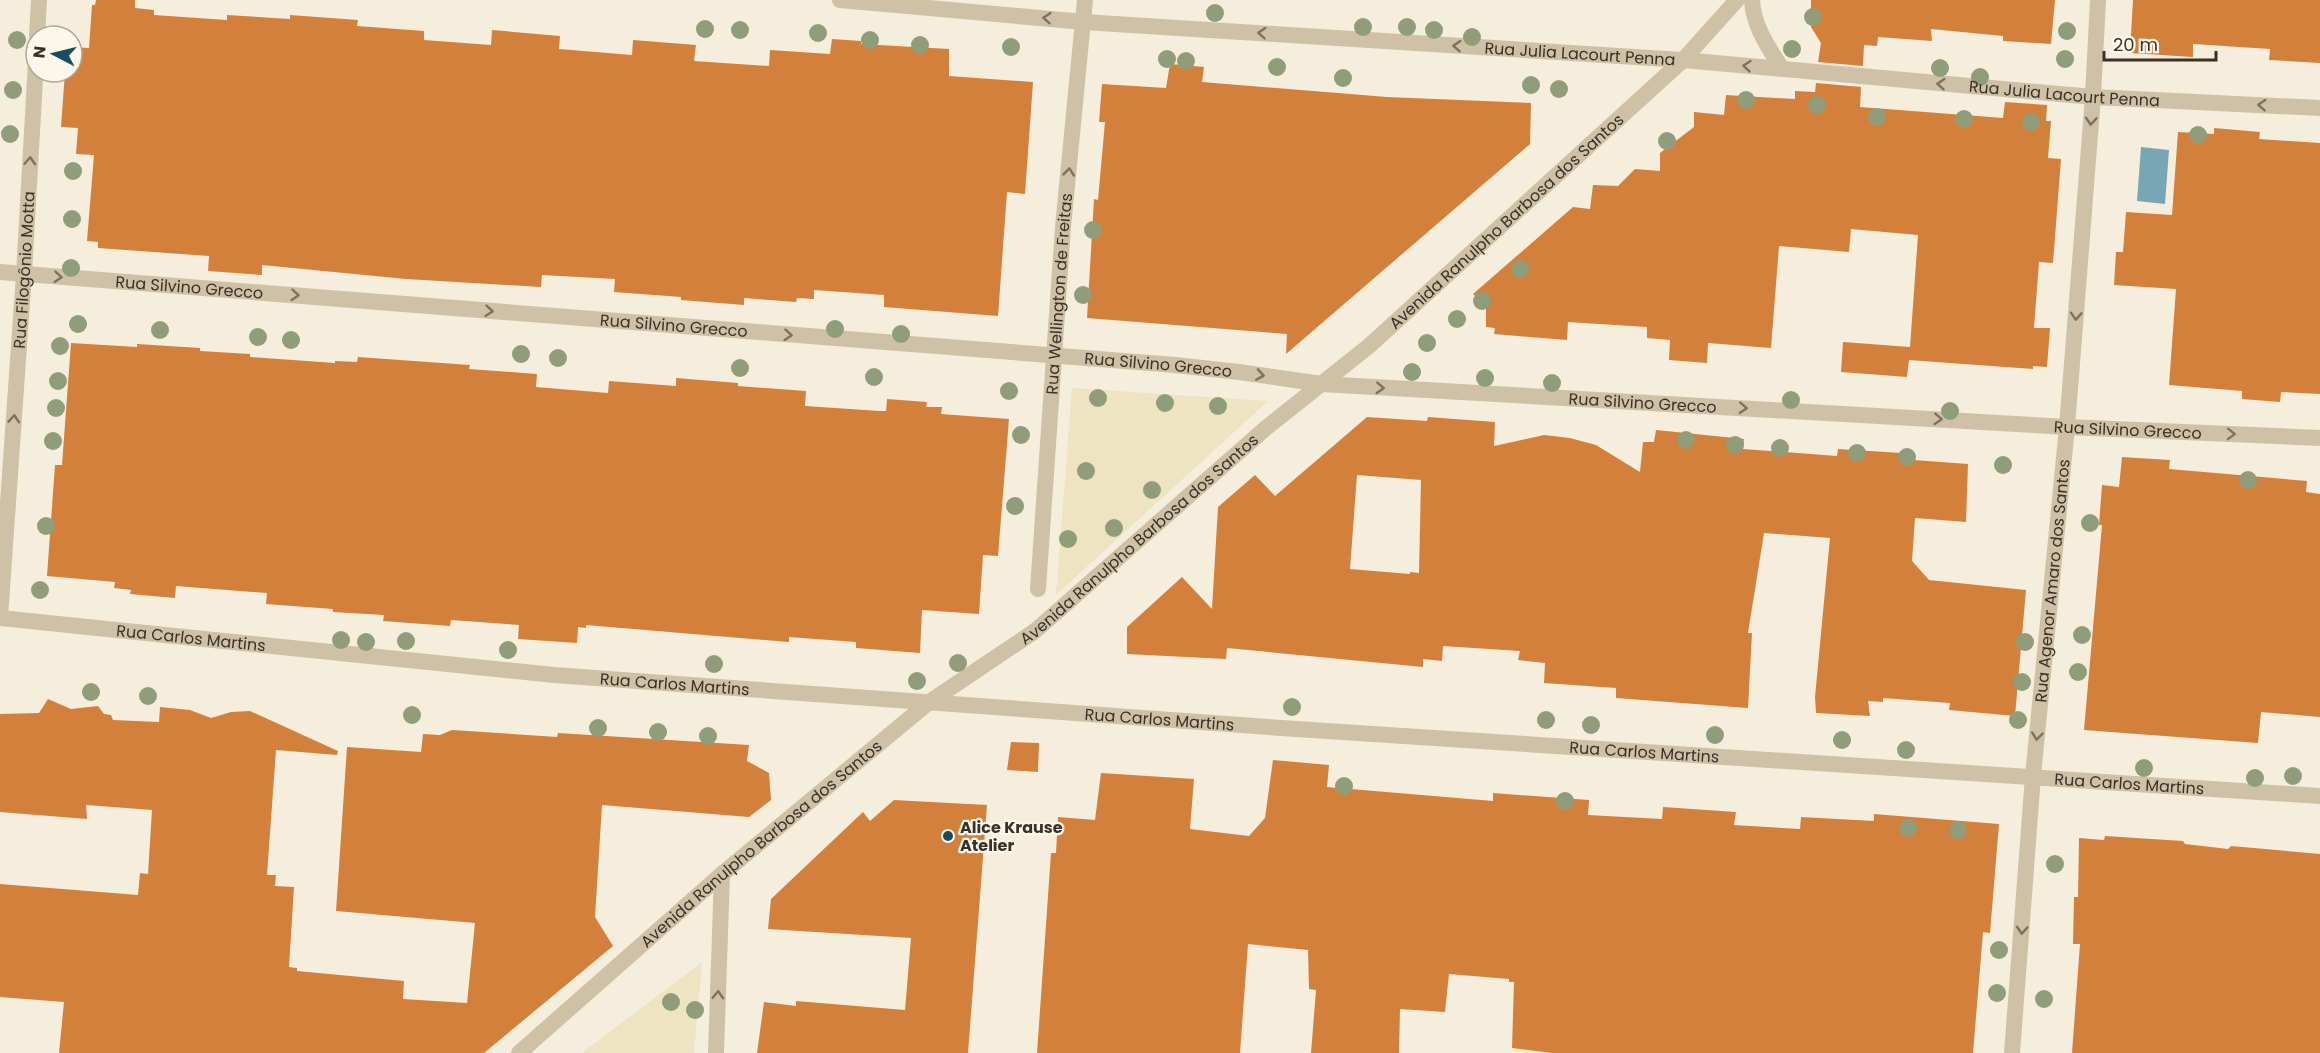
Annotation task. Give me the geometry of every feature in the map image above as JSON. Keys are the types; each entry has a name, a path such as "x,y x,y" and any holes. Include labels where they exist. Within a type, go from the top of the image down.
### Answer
{"street":[{"path":"38,24 39,0"},
{"name":"Rua Julia Lacourt Penna","path":"840,0 1083,22 1683,60 2093,97 2320,108"},
{"name":"Rua Wellington de Freitas","path":"1038,589 1063,227 1085,0"},
{"name":"Avenida Ranulpho Barbosa dos Santos","path":"519,1053 722,874 928,703 1035,631 1266,428 1378,338 1683,60 1737,0"},
{"path":"1752,0 1763,38 1782,69"},
{"name":"Rua Agenor Amaro dos Santos","path":"2012,1053 2033,776 2067,427 2093,97 2098,0"},
{"name":"Rua Filogônio Motta","path":"0,618 35,84"},
{"name":"Rua Silvino Grecco","path":"0,272 1055,356 1217,370 1322,384 2067,427 2320,438"},
{"name":"Rua Carlos Martins","path":"0,618 554,675 928,703 2320,796"},
{"path":"716,1053 722,874"}],"shaded area":[{"path":"1072,388 1268,401 1056,595"},
{"path":"702,962 694,1053 582,1053"}],"water":[{"path":"2141,147 2169,150 2165,204 2137,201"}],"building":[{"path":"96,0 135,0 135,8 154,10 154,15 227,20 227,15 290,19 290,15 358,20 357,26 424,31 424,40 491,45 492,30 560,36 559,49 632,55 633,40 696,45 694,61 769,66 770,50 830,54 832,39 861,41 861,44 949,49 949,76 1033,82 1025,194 1007,192 998,316 884,307 884,295 814,290 814,299 797,298 796,302 744,298 744,305 614,292 615,279 542,275 541,287 406,279 262,265 262,275 208,271 209,256 98,248 98,242 87,241 94,155 76,154 78,128 61,127 64,84 84,84 84,48 89,48 92,5 95,5"},
{"path":"1811,0 2055,0 2051,44 2003,41 2003,36 1931,29 1932,41 1878,37 1877,46 1864,45 1863,66 1818,62 1821,43 1811,27"},
{"path":"2133,0 2320,0 2320,63 2269,60 2270,49 2193,44 2193,57 2130,53"},
{"path":"1170,64 1204,67 1202,82 1387,97 1531,103 1530,144 1286,354 1287,334 1087,318 1094,199 1098,200 1105,122 1099,122 1102,84 1166,88"},
{"path":"1816,83 1861,87 1860,107 2003,118 2005,102 2047,105 2046,121 2051,121 2048,158 2061,159 2053,263 2039,262 2034,328 2050,328 2047,367 2033,366 2033,369 1909,360 1907,377 1841,372 1843,342 1910,347 1918,235 1851,229 1849,252 1779,246 1771,348 1708,343 1707,363 1669,360 1670,340 1647,338 1647,327 1568,322 1567,340 1494,334 1495,328 1486,327 1486,307 1473,294 1573,207 1590,209 1593,185 1618,186 1635,169 1660,171 1660,153 1694,127 1694,112 1724,115 1726,95 1795,99 1795,91 1815,92"},
{"path":"2214,128 2260,132 2259,139 2320,143 2320,394 2281,392 2280,402 2242,399 2242,391 2169,385 2176,289 2114,285 2116,252 2123,252 2126,212 2172,215 2178,132 2214,134"},
{"path":"71,343 200,348 200,351 250,354 250,357 335,363 335,361 357,362 358,357 470,365 469,369 537,374 536,387 608,393 609,381 676,386 676,378 738,383 738,386 806,391 805,406 886,411 887,399 927,402 926,407 942,407 941,414 1009,419 998,556 983,555 979,614 922,610 920,653 856,648 856,642 789,637 789,642 586,625 586,628 578,627 577,643 518,639 519,625 451,620 450,626 383,621 384,615 266,604 267,593 176,586 175,598 130,594 131,590 114,588 115,582 47,576 55,465 62,465"},
{"path":"1367,417 1427,421 1428,417 1495,422 1494,446 1544,435 1570,438 1596,445 1640,472 1643,442 1654,442 1656,430 1744,439 1743,449 1837,456 1838,449 1901,453 1900,459 1968,464 1966,522 1915,518 1912,561 1929,580 2026,590 2015,716 1949,710 1950,703 1883,698 1883,702 1868,701 1870,716 1816,713 1815,697 1830,538 1764,533 1748,633 1752,633 1748,708 1616,698 1616,688 1544,683 1545,663 1518,660 1520,651 1443,646 1442,661 1423,659 1423,667 1227,648 1226,659 1127,654 1127,627 1182,577 1212,609 1218,507 1255,475 1275,496","holes":["1357,475 1421,480 1419,573 1350,569"]},
{"path":"2122,457 2170,460 2169,469 2307,481 2306,492 2320,494 2320,717 2261,712 2258,743 2084,730 2102,525 2099,525 2102,485 2119,487"},
{"path":"48,699 71,709 98,706 104,714 111,715 113,720 159,722 160,707 190,710 211,718 231,712 250,711 338,751 337,755 276,750 267,875 276,875 275,886 294,887 289,967 297,968 297,971 404,981 403,999 467,1003 475,923 336,911 347,747 421,752 423,734 440,735 452,730 557,737 558,733 749,745 747,761 769,773 771,800 749,817 602,805 595,917 613,946 484,1053 59,1053 64,1002 0,997 0,884 138,895 140,873 148,874 152,810 86,805 87,819 0,812 0,714 39,713"},
{"path":"1011,742 1039,743 1038,772 1007,770"},
{"path":"1273,760 1329,765 1327,787 1493,801 1493,793 1589,800 1588,815 1662,819 1663,807 1736,812 1734,825 1800,829 1801,817 1874,821 1874,814 1999,824 1990,933 1983,932 1973,1053 1552,1053 1512,1048 1514,982 1509,982 1509,979 1449,974 1445,1012 1400,1009 1399,1053 1311,1053 1316,990 1309,989 1308,950 1248,944 1240,1053 1037,1053 1051,853 1056,853 1058,817 1095,820 1101,773 1194,779 1190,829 1249,836 1265,818"},
{"path":"894,800 987,805 968,1053 757,1053 764,1002 796,1006 796,1001 905,1010 911,938 768,929 771,899 863,812 870,821"},
{"path":"2105,836 2183,841 2185,844 2228,849 2231,846 2320,854 2320,1053 2072,1053 2080,944 2073,944 2074,897 2078,897 2079,838 2104,840"}],"place":[{"name":"Alice Krause Atelier","path":"948,836"}]}
